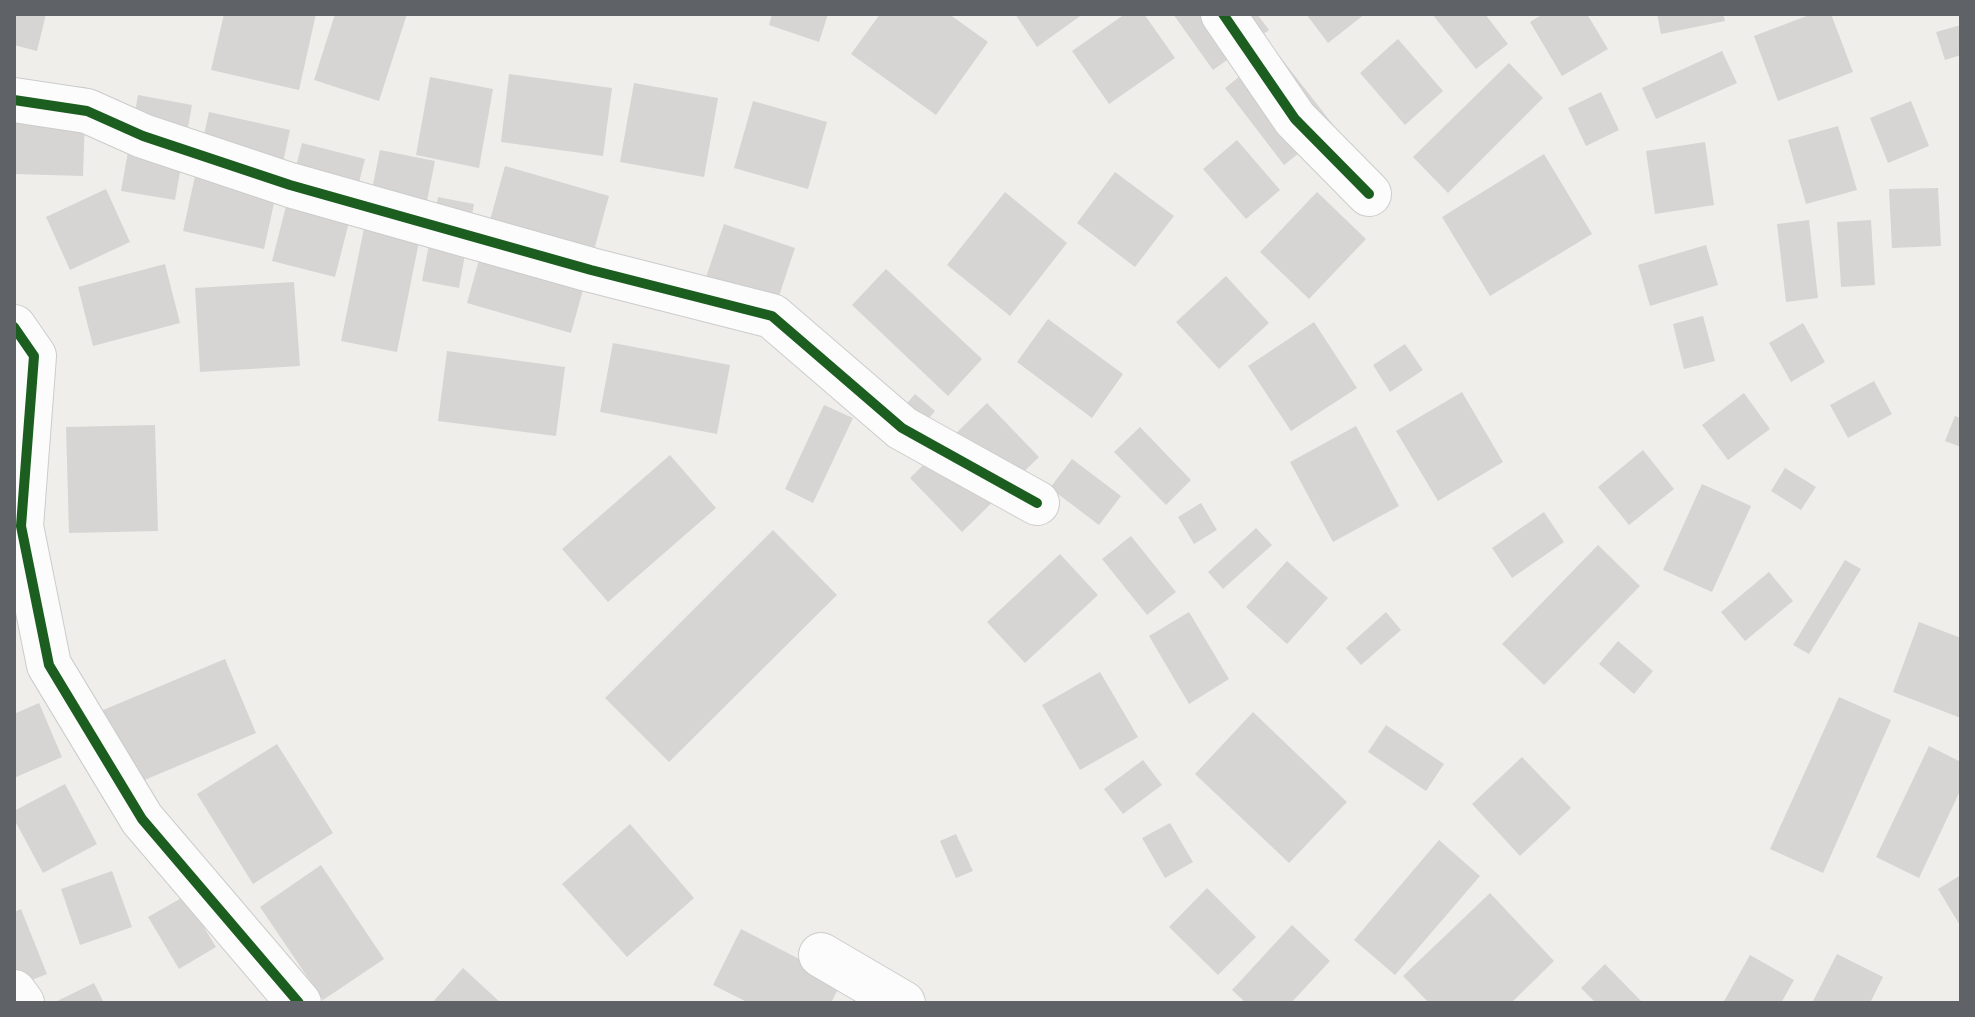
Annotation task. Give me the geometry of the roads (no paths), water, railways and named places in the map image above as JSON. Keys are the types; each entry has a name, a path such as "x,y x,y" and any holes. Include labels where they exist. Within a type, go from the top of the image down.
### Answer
{"street":[{"path":"1223,14 1295,119 1369,194"},
{"path":"14,100 87,111 143,136 290,185 591,270 772,316 902,428 1037,503"},
{"path":"14,327 34,356 21,526 49,665 142,819 299,1003"},
{"path":"821,955 903,1003"},
{"path":"14,992 22,1003"}]}
